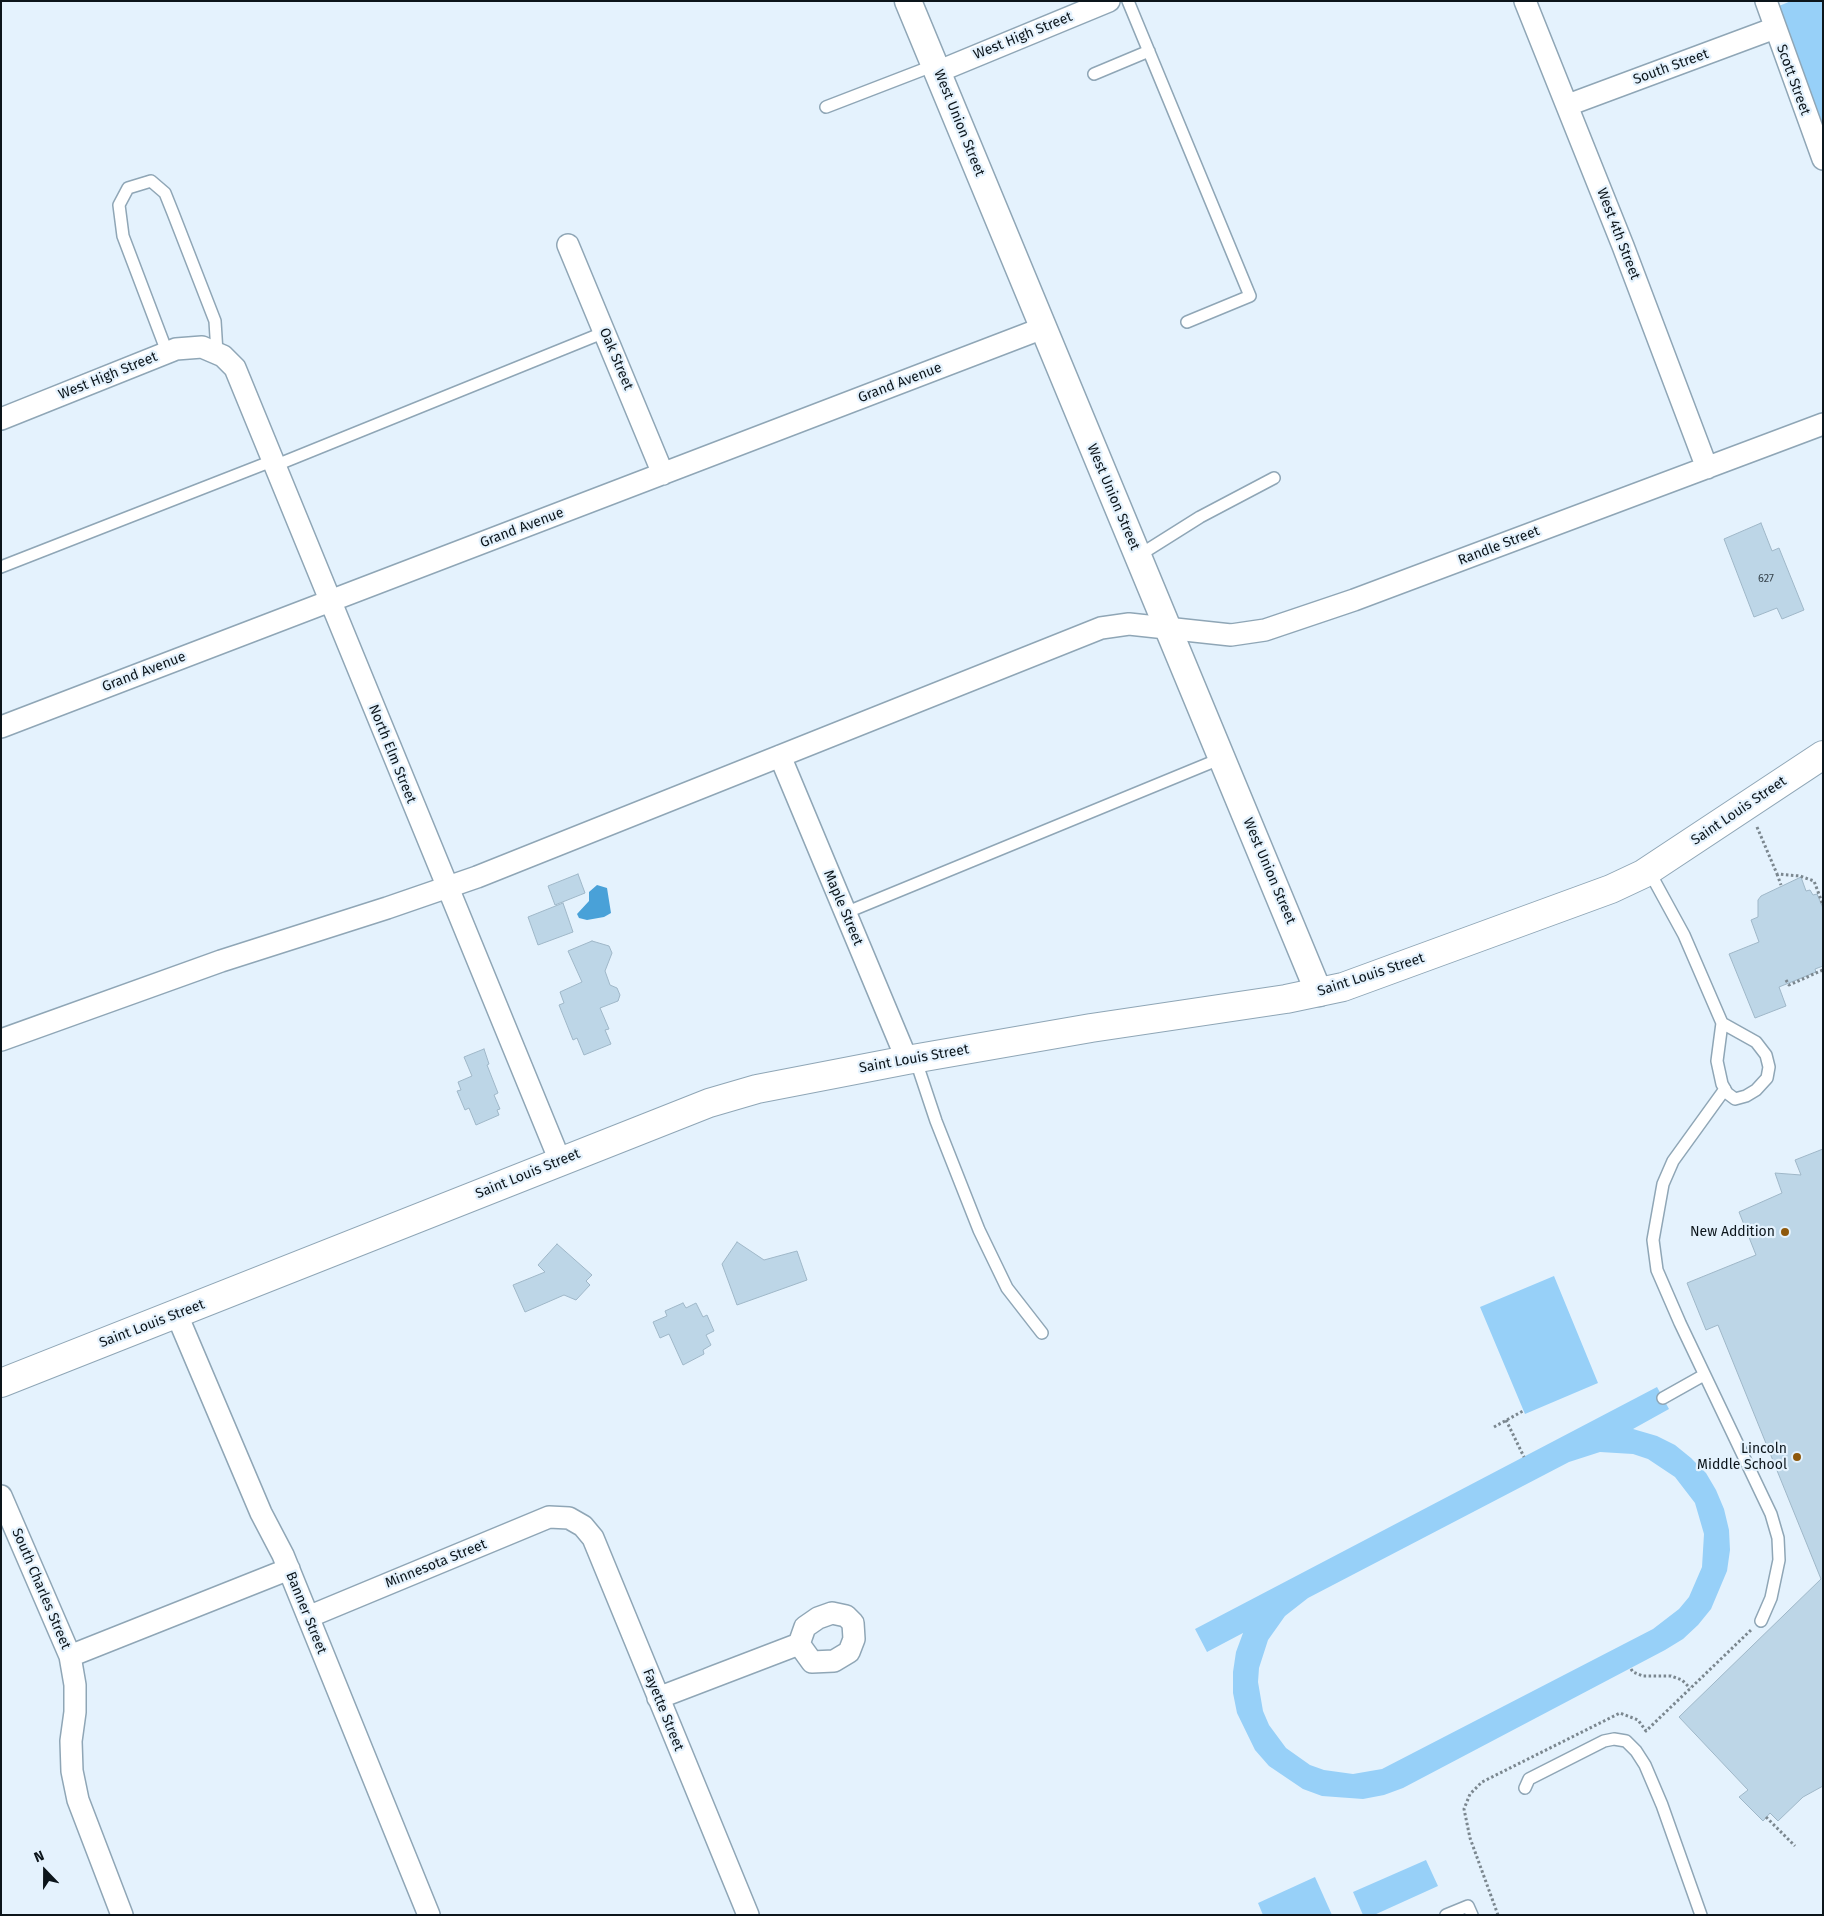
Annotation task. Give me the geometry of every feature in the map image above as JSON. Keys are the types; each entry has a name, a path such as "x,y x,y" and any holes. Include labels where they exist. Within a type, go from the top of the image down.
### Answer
{"main road":[{"name":"Saint Louis Street","path":"1,1383 709,1103 757,1089 911,1059 1091,1028 1319,993 1343,987 1611,889 1649,871 1823,755"}],"street":[{"name":"West Union Street","path":"908,1 1319,993"},
{"name":"West High Street","path":"936,68 1109,1"},
{"name":"West 4th Street","path":"1525,1 1568,105 1707,468"},
{"name":"Scott Street","path":"1766,1 1823,159"},
{"name":"South Street","path":"1568,105 1775,28"},
{"name":"Oak Street","path":"568,245 663,474"},
{"name":"Grand Avenue","path":"1,727 1043,328"},
{"name":"West High Street","path":"1,419 167,352 187,347 202,347 217,353"},
{"name":"North Elm Street","path":"217,353 234,368 560,1161"},
{"name":"Randle Street","path":"1,1040 221,961 447,888 1101,628 1129,624 1232,635 1266,630 1334,608 1823,424"},
{"name":"Maple Street","path":"780,756 845,913 911,1059"},
{"name":"Banner Street","path":"177,1315 261,1513 308,1616 428,1915"},
{"name":"South Charles Street","path":"1,1496 70,1656 75,1685 72,1771 78,1800 122,1915"},
{"name":"Minnesota Street","path":"308,1616 549,1517 565,1517"},
{"name":"Fayette Street","path":"565,1517 583,1526 593,1538 747,1914"},
{"path":"70,1656 288,1569"},
{"path":"658,1698 799,1644"}],"lane":[{"path":"1128,1 1250,296 1187,322"},
{"path":"1094,74 1149,51"},
{"path":"826,107 936,68"},
{"path":"167,352 123,236 119,205 128,188 150,181 165,193 177,222 215,321 217,353"},
{"path":"1,567 273,463 605,332"},
{"path":"1138,556 1200,517 1274,478"},
{"path":"845,913 1222,758"},
{"path":"1649,871 1684,935 1722,1023 1717,1061 1725,1090 1735,1099 1746,1096 1756,1090 1767,1078 1769,1067 1766,1055 1756,1042 1722,1023"},
{"path":"911,1059 979,1230 1008,1288 1042,1333"},
{"path":"1725,1090 1673,1161 1663,1184 1653,1240 1657,1270 1704,1375 1771,1514 1778,1538 1779,1560 1771,1598 1760,1621"},
{"path":"1663,1398 1704,1375"},
{"path":"1525,1788 1529,1779 1604,1742 1614,1739 1626,1741 1636,1751 1645,1765 1662,1805 1701,1915"},
{"path":"1446,1915 1468,1906 1472,1915"}],"path":[{"path":"1756,825 1781,885"},
{"path":"1777,874 1800,876 1814,881 1823,905"},
{"path":"1786,980 1789,985 1823,970"},
{"path":"1494,1427 1523,1411"},
{"path":"1506,1420 1524,1457"},
{"path":"1631,1668 1633,1672 1643,1676 1671,1676 1682,1680 1690,1688"},
{"path":"1766,1817 1795,1846"}],"shaded area":[{"path":"1791,1 1823,1 1823,125 1779,6"},
{"path":"597,885 607,888 611,913 604,917 587,920 579,918 577,914 589,901 589,892"},
{"path":"1554,1276 1598,1383 1525,1414 1480,1307"},
{"path":"1657,1387 1669,1409 1633,1429 1657,1436 1675,1445 1706,1473 1724,1509 1729,1530 1730,1550 1727,1571 1711,1609 1683,1639 1403,1788 1384,1795 1363,1799 1322,1796 1303,1789 1269,1766 1255,1750 1237,1713 1233,1693 1233,1672 1236,1652 1243,1633 1207,1652 1195,1629","holes":["1600,1452 1633,1454 1648,1459 1675,1477 1695,1503 1704,1534 1702,1567 1689,1597 1679,1609 1653,1629 1382,1769 1353,1774 1324,1770 1310,1765 1286,1748 1269,1725 1263,1711 1258,1682 1259,1668 1268,1640 1285,1616 1308,1598 1569,1462"]},
{"path":"1426,1860 1438,1886 1374,1915 1363,1915 1353,1892"},
{"path":"1315,1877 1332,1915 1263,1915 1258,1903"}],"building":[{"path":"1761,523 1772,551 1779,548 1804,610 1782,619 1777,608 1754,617 1724,539"},
{"path":"578,874 585,893 555,905 548,886"},
{"path":"1801,877 1806,891 1810,890 1813,895 1817,894 1823,908 1823,966 1815,969 1816,972 1779,987 1786,1006 1755,1018 1729,954 1759,942 1751,920 1758,917 1758,900 1761,896"},
{"path":"563,903 573,932 538,945 528,917"},
{"path":"592,941 609,946 612,953 605,971 610,985 617,988 620,995 618,1001 600,1008 609,1029 605,1030 611,1044 584,1055 577,1038 573,1040 559,1005 564,1003 560,992 582,982 568,951"},
{"path":"484,1049 489,1064 487,1065 498,1093 494,1095 500,1109 497,1110 499,1115 476,1125 469,1108 465,1110 457,1091 461,1090 458,1082 472,1076 464,1057"},
{"name":"Lincoln Middle School","path":"1823,1149 1823,1786 1803,1797 1778,1821 1770,1813 1763,1821 1739,1797 1748,1790 1679,1717 1821,1579 1718,1325 1706,1330 1687,1283 1756,1255 1739,1212 1782,1193 1775,1173 1801,1175 1795,1160"},
{"path":"737,1242 764,1260 797,1251 807,1280 737,1305 722,1264"},
{"path":"557,1244 592,1275 586,1281 590,1285 576,1300 564,1295 525,1312 513,1285 545,1272 538,1265"},
{"path":"683,1303 686,1308 696,1303 703,1317 707,1315 714,1331 706,1335 711,1345 703,1350 704,1354 683,1365 669,1334 660,1338 653,1322 667,1316 665,1311"}],"place":[{"name":"New Addition","path":"1785,1232"},
{"name":"Lincoln Middle School","path":"1797,1457"}]}
